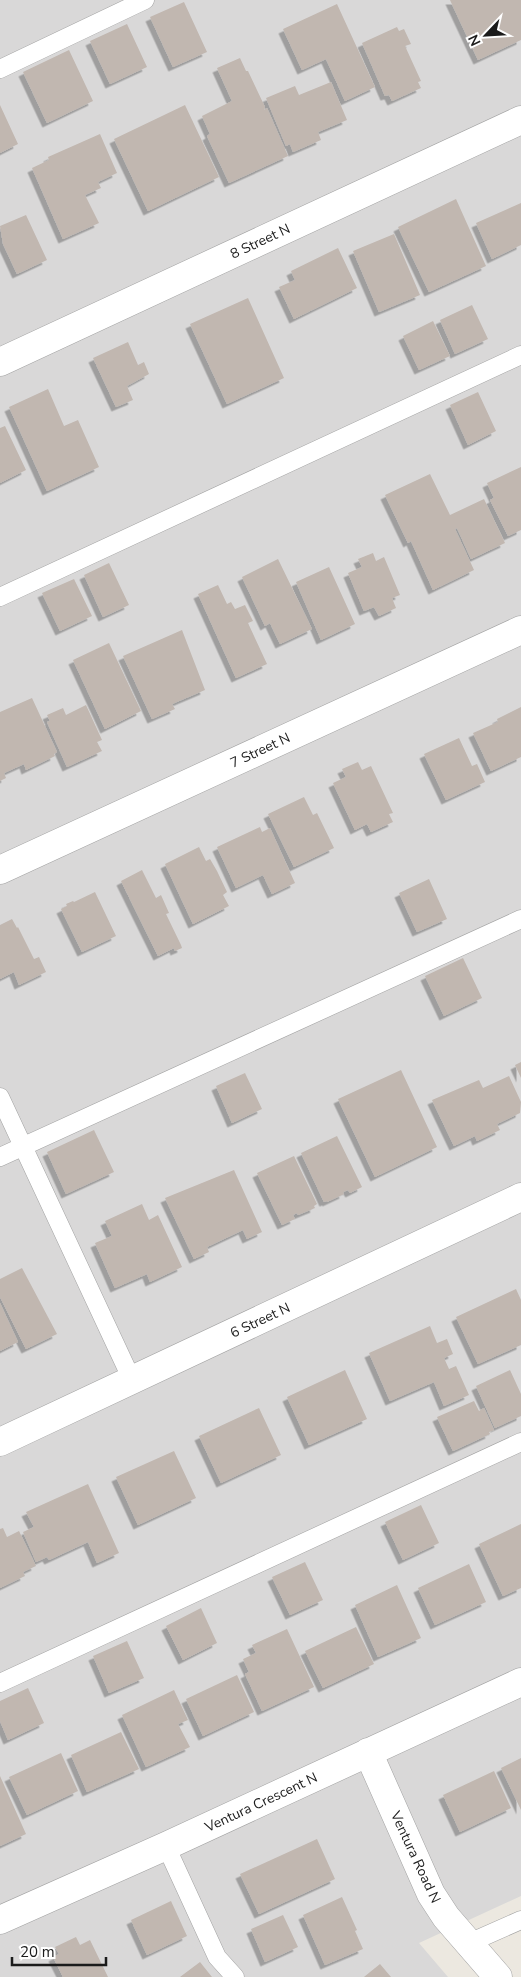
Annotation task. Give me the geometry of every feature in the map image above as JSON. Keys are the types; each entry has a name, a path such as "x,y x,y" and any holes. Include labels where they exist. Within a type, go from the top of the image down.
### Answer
{"street":[{"name":"8 Street N","path":"0,362 521,120"},
{"name":"7 Street N","path":"0,870 521,630"},
{"name":"6 Street N","path":"0,1442 521,1198"},
{"name":"Ventura Crescent N","path":"0,1920 166,1846 521,1682"},
{"name":"Ventura Road N","path":"368,1752 431,1894 446,1917 498,1977"}],"lane":[{"path":"0,68 145,0"},
{"path":"0,597 521,354"},
{"path":"0,1157 521,919"},
{"path":"0,1098 132,1380"},
{"path":"0,1683 521,1442"},
{"path":"166,1846 217,1957 234,1977"},
{"path":"469,1943 521,1920"}],"shaded area":[{"path":"0,0 521,0 521,1896 419,1943 448,1977 0,1977"}],"building":[{"path":"450,0 521,0 521,40 478,60"},
{"path":"184,2 207,52 173,67 150,17"},
{"path":"337,4 375,87 345,101 326,59 302,70 283,29"},
{"path":"127,24 147,67 110,84 90,41"},
{"path":"397,27 399,31 404,29 411,44 405,46 421,81 418,82 421,88 392,101 389,95 385,96 362,43"},
{"path":"69,50 93,101 47,123 23,72"},
{"path":"240,58 265,107 264,110 267,108 288,156 229,183 207,136 210,134 202,116 232,101 217,68"},
{"path":"331,82 347,120 318,132 321,140 293,152 290,144 286,146 266,98 295,86 299,95"},
{"path":"0,105 18,144 0,153"},
{"path":"185,105 219,177 148,211 114,139"},
{"path":"100,134 117,173 98,182 101,188 85,195 99,223 63,239 32,168 49,160 48,157"},
{"path":"456,199 486,266 429,292 398,227"},
{"path":"521,203 521,245 492,259 476,223"},
{"path":"26,215 47,260 17,274 3,244 0,226"},
{"path":"394,234 420,295 379,312 353,251"},
{"path":"338,248 357,288 294,319 279,287 295,280 291,271"},
{"path":"248,298 284,378 227,404 190,324"},
{"path":"472,305 488,339 455,354 440,320"},
{"path":"433,321 450,356 419,370 403,336"},
{"path":"128,342 138,365 144,362 149,374 127,386 133,400 116,407 93,358"},
{"path":"48,389 64,426 78,420 99,467 47,491 9,407"},
{"path":"478,392 496,431 468,445 450,405"},
{"path":"5,426 26,470 0,483 0,428"},
{"path":"521,467 521,530 508,536 490,500 494,498 487,483"},
{"path":"430,474 450,515 484,499 505,543 471,559 457,528 455,529 474,570 433,590 411,541 408,543 385,495"},
{"path":"373,553 376,561 384,557 400,595 392,598 396,608 379,616 374,607 364,611 348,573 362,567 358,559"},
{"path":"278,559 312,629 280,644 270,623 265,626 242,577"},
{"path":"109,563 129,605 103,617 84,575"},
{"path":"329,567 355,624 321,640 296,582"},
{"path":"74,579 92,616 60,631 42,593"},
{"path":"218,585 227,604 231,602 235,609 245,605 253,621 248,623 267,664 236,678 198,594"},
{"path":"182,630 205,690 172,704 175,709 152,719 123,656"},
{"path":"109,643 141,711 105,729 73,660"},
{"path":"32,698 57,752 54,754 55,756 26,770 24,764 4,773 6,778 0,781 0,712"},
{"path":"86,705 102,740 97,742 102,751 67,767 47,722 50,721 47,715 63,708 66,715"},
{"path":"521,707 521,757 491,771 473,733 498,722 497,719"},
{"path":"459,738 472,766 477,764 485,782 446,800 424,754"},
{"path":"358,762 362,770 371,766 393,813 389,814 393,822 371,832 367,824 355,830 333,783 346,777 342,769"},
{"path":"304,797 313,815 317,813 334,848 294,867 268,814"},
{"path":"260,827 262,832 270,828 295,883 272,894 263,875 236,888 217,847"},
{"path":"199,847 206,861 210,859 217,871 227,892 223,895 229,906 193,924 165,864"},
{"path":"142,870 156,898 161,895 169,913 166,914 182,948 175,951 174,948 158,956 121,881"},
{"path":"429,879 447,919 417,932 399,893"},
{"path":"95,892 116,936 82,952 61,909 67,906 66,904"},
{"path":"12,919 34,959 39,957 46,972 19,985 14,972 0,979 0,925"},
{"path":"463,958 482,998 444,1016 425,976"},
{"path":"521,1062 521,1078 515,1065"},
{"path":"401,1070 437,1147 375,1177 338,1099"},
{"path":"245,1073 262,1109 232,1123 216,1086"},
{"path":"509,1076 521,1102 520,1113 497,1124 500,1130 477,1141 475,1136 454,1146 432,1100 479,1080 483,1088"},
{"path":"94,1130 114,1172 66,1194 47,1152"},
{"path":"337,1136 362,1187 350,1193 348,1190 343,1192 344,1194 324,1202 301,1153"},
{"path":"294,1156 317,1204 314,1206 315,1208 298,1215 297,1213 293,1215 295,1219 282,1225 257,1173"},
{"path":"234,1170 262,1232 247,1239 243,1230 207,1247 209,1252 194,1259 165,1198"},
{"path":"142,1204 149,1220 158,1215 182,1267 150,1282 147,1274 115,1288 95,1243 112,1236 105,1221"},
{"path":"22,1268 57,1334 26,1349 0,1297 0,1279"},
{"path":"516,1289 521,1300 521,1345 478,1364 456,1317"},
{"path":"0,1303 18,1342 0,1351"},
{"path":"430,1326 437,1343 447,1339 453,1354 444,1358 449,1369 456,1366 469,1395 444,1406 434,1382 390,1401 369,1353"},
{"path":"345,1370 367,1419 309,1445 287,1397"},
{"path":"510,1370 521,1394 521,1416 495,1428 476,1386"},
{"path":"474,1401 479,1411 484,1408 494,1430 489,1432 490,1434 453,1451 437,1417"},
{"path":"259,1408 281,1455 221,1483 199,1436"},
{"path":"174,1451 196,1498 138,1525 116,1477"},
{"path":"88,1484 119,1553 97,1563 88,1542 49,1560 47,1557 36,1562 23,1532 34,1527 26,1512"},
{"path":"421,1505 439,1543 403,1560 385,1522"},
{"path":"521,1524 521,1588 503,1596 479,1544"},
{"path":"3,1528 7,1537 19,1531 36,1566 23,1572 25,1576 0,1588 0,1529"},
{"path":"305,1562 323,1600 290,1615 272,1577"},
{"path":"469,1564 486,1602 435,1625 418,1588"},
{"path":"397,1585 421,1638 378,1657 355,1605"},
{"path":"201,1608 217,1643 183,1660 166,1626"},
{"path":"356,1627 374,1664 323,1688 305,1651"},
{"path":"287,1629 314,1687 262,1711 245,1674 249,1672 243,1659 256,1653 252,1645"},
{"path":"127,1641 144,1678 109,1693 93,1656"},
{"path":"237,1675 254,1712 203,1736 186,1699"},
{"path":"28,1688 44,1723 8,1740 0,1721 0,1701"},
{"path":"174,1690 188,1720 178,1724 190,1747 146,1767 122,1715"},
{"path":"121,1732 139,1769 87,1792 71,1755"},
{"path":"61,1753 78,1791 27,1815 9,1777"},
{"path":"521,1758 521,1810 501,1768"},
{"path":"494,1771 511,1808 460,1832 443,1795"},
{"path":"0,1776 26,1834 0,1846"},
{"path":"317,1839 335,1879 259,1914 240,1874"},
{"path":"342,1897 357,1930 355,1931 363,1949 325,1965 303,1915"},
{"path":"171,1901 187,1936 147,1955 131,1920"},
{"path":"283,1915 298,1947 265,1962 251,1929"},
{"path":"76,1937 80,1945 90,1940 108,1977 63,1977 53,1957 59,1954 55,1947"},
{"path":"200,1962 212,1977 180,1977"},
{"path":"380,1964 391,1977 364,1977"}]}
